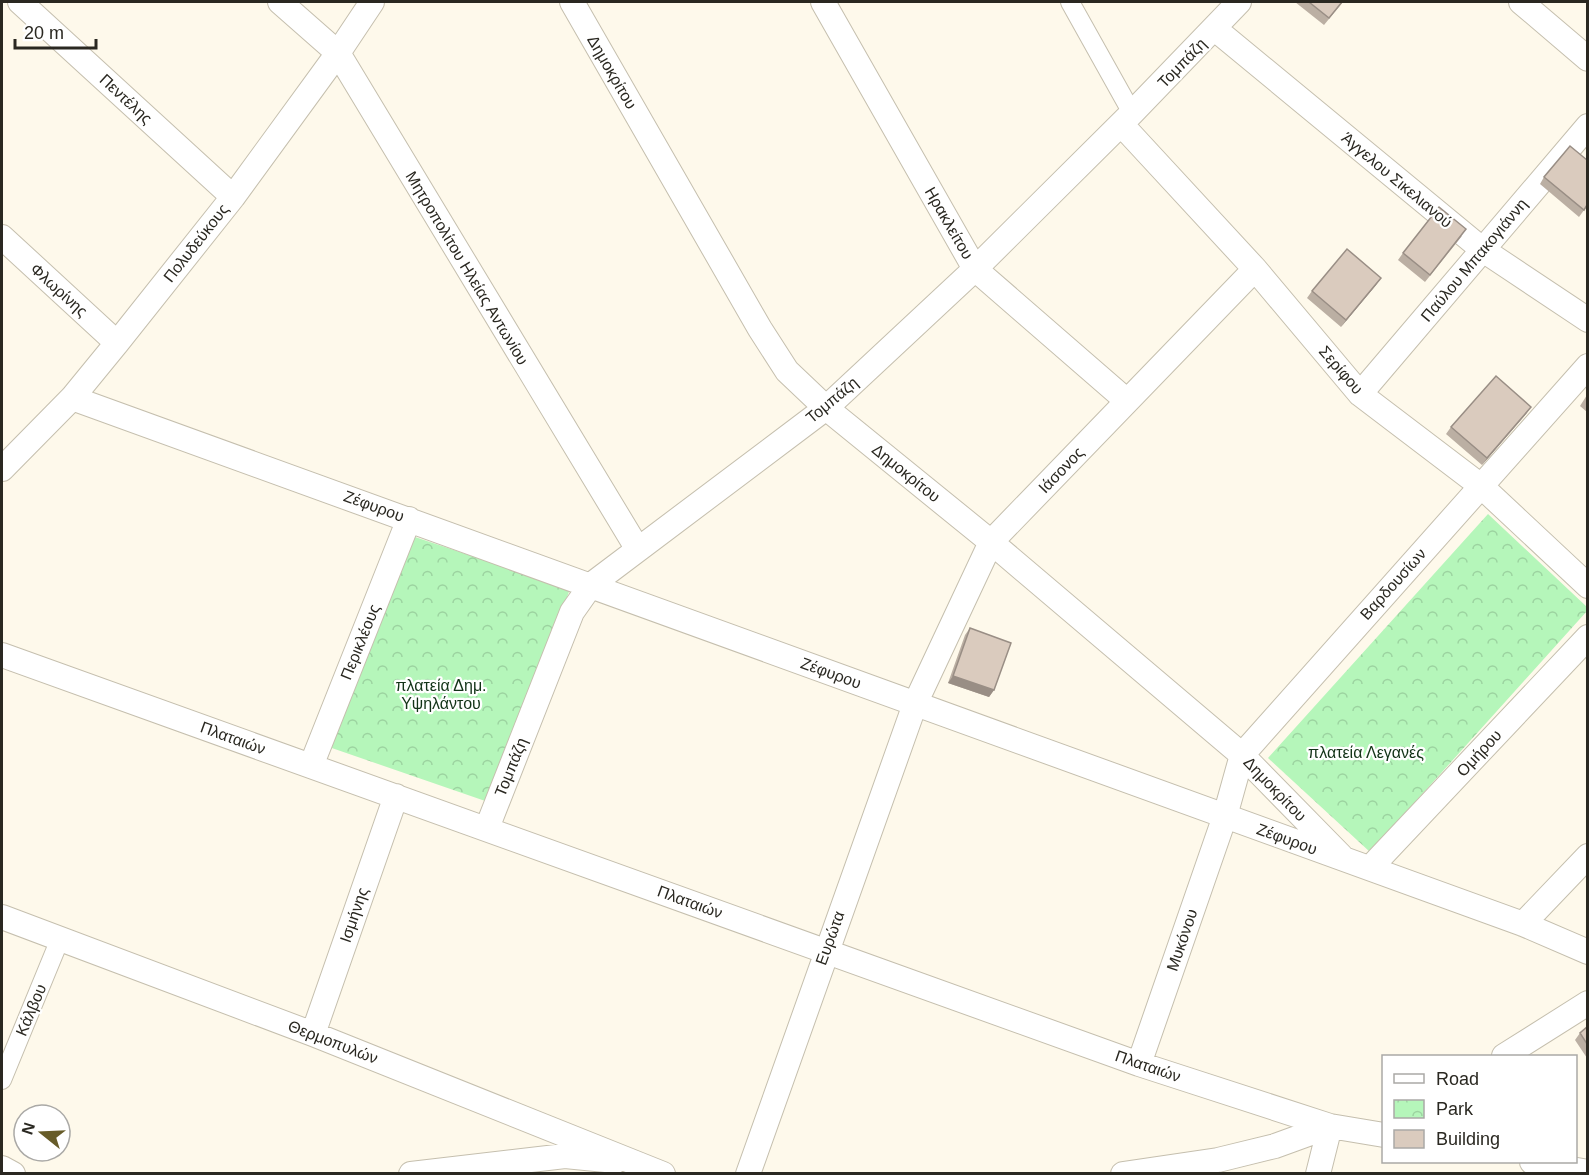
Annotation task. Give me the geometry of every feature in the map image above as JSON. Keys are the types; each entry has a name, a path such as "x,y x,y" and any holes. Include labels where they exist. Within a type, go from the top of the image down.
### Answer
{"street":[{"name":"Πεντέλης","path":"20,2 232,197"},
{"name":"Μητροπολίτου Ηλείας Αντωνίου","path":"280,2 338,53 637,548"},
{"name":"Πολυδεύκους","path":"2,470 72,398 117,343 232,197 338,53 372,2"},
{"name":"Δημοκρίτου","path":"572,2 759,329 787,371 826,408 991,542 1242,755 1345,860"},
{"name":"Ηρακλείτου","path":"823,2 975,269 1127,401"},
{"name":"Σερίφου","path":"1070,2 1127,119 1360,394 1481,486 1587,586"},
{"name":"Τομπάζη","path":"487,828 572,612 591,585 637,548 826,408 975,269 1127,119 1239,2"},
{"path":"1521,2 1587,59"},
{"name":"Άγγελου Σικελιανού","path":"1215,28 1483,250 1587,320"},
{"name":"Παύλου Μπακογιάννη","path":"1360,394 1587,126"},
{"name":"Φλωρίνης","path":"2,237 117,343"},
{"name":"Ιάσονος","path":"915,704 991,542 1255,269"},
{"name":"Βαρδουσίων","path":"1225,816 1242,755 1587,366"},
{"name":"Ζέφυρου","path":"72,398 1370,868 1523,924 1587,952"},
{"name":"Περικλέους","path":"311,766 409,519"},
{"name":"Ομήρου","path":"1370,868 1587,637"},
{"name":"Πλαταιών","path":"2,655 1139,1064 1330,1126 1382,1134"},
{"name":"Ευρώτα","path":"748,1173 825,950 915,704"},
{"name":"Ισμήνης","path":"313,1034 396,796"},
{"name":"Μυκόνου","path":"1139,1064 1225,816"},
{"path":"1523,924 1587,856"},
{"name":"Θερμοπυλών","path":"2,917 313,1034 663,1173"},
{"name":"Κάλβου","path":"2,1080 60,939"},
{"path":"1506,1055 1587,1003"},
{"path":"1123,1173 1218,1160 1275,1146 1330,1126"},
{"path":"1318,1173 1330,1126"},
{"path":"411,1173 565,1156 636,1163"},
{"path":"1539,1163 1587,1172"},
{"path":"2,1168 13,1173"}],"green space":[{"name":"πλατεία Λεγανές","path":"1488,514 1587,607 1587,611 1370,852 1268,758"},
{"name":"πλατεία Δημ. Υψηλάντου","path":"415,537 570,589 491,803 326,746"}],"building":[{"path":"1309,2 1342,2 1329,18"},
{"path":"1570,146 1587,160 1587,205 1584,210 1544,177"},
{"path":"1439,207 1466,229 1430,275 1403,253"},
{"path":"1347,249 1381,278 1346,320 1312,291"},
{"path":"1496,376 1531,407 1487,458 1451,427"},
{"path":"970,628 1011,643 994,690 953,676"},
{"path":"1587,1027 1587,1044 1580,1033"}]}
